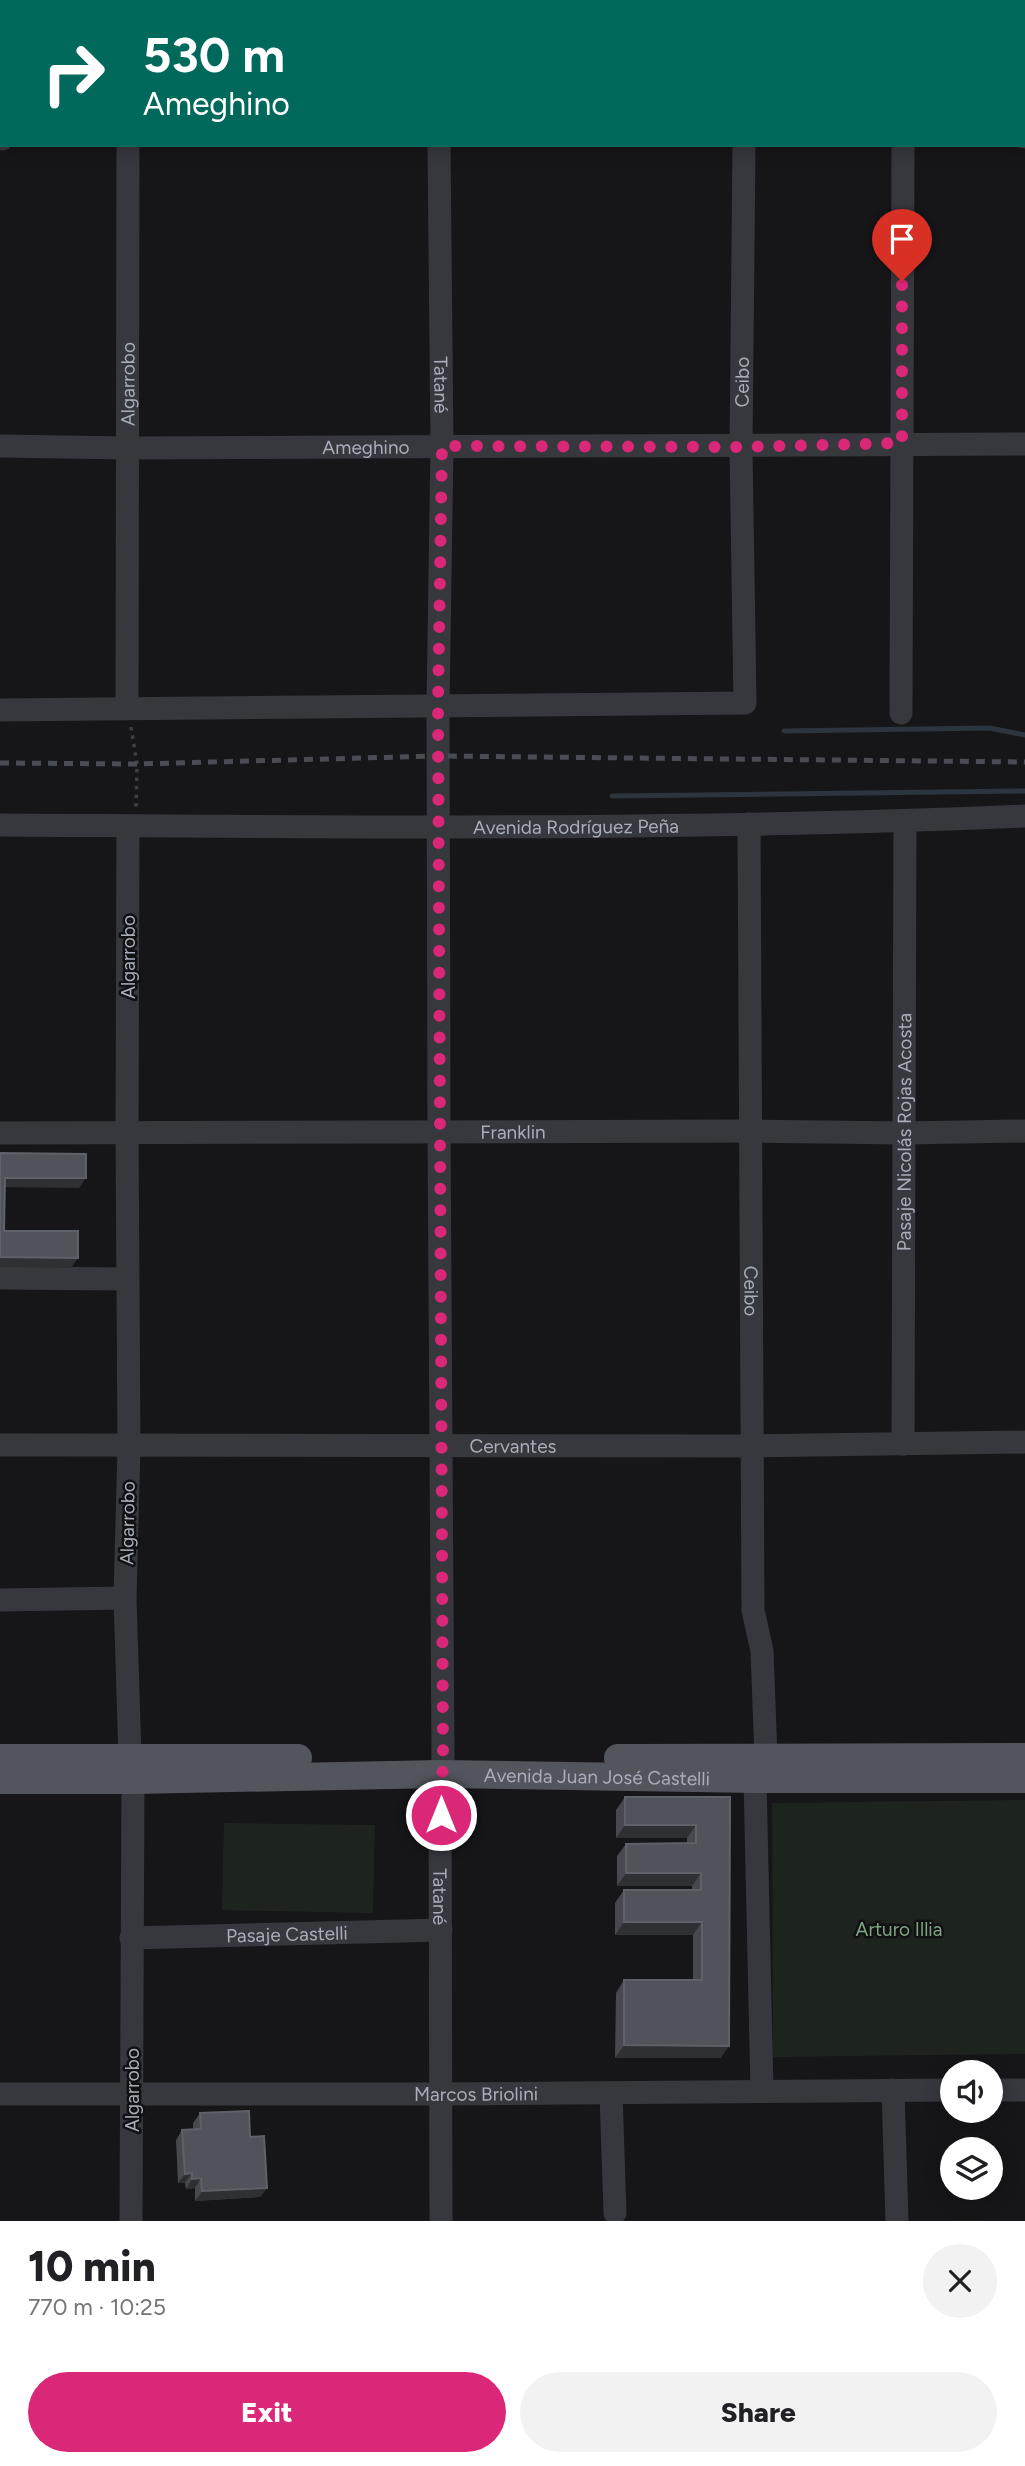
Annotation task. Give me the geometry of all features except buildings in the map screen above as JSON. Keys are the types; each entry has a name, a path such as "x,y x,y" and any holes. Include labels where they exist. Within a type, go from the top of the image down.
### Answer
{"main road":[{"name":"Avenida Juan José Castelli","path":"761,1768 1025,1757"},
{"name":"Avenida Juan José Castelli","path":"0,1758 131,1769"},
{"name":"Avenida Juan José Castelli","path":"0,1780 131,1769 442,1766 761,1768 1025,1779"}],"street":[{"name":"Algarrobo","path":"127,708 128,147"},
{"name":"Tatané","path":"439,147 442,446 438,706 442,2221"},
{"name":"Ceibo","path":"438,706 745,703 741,447 744,147"},
{"path":"901,713 903,147"},
{"name":"Ameghino","path":"0,446 741,447 902,443 1025,444"},
{"path":"0,710 438,706"},
{"name":"Avenida Rodríguez Peña","path":"0,825 439,828 905,821 1025,816"},
{"name":"Pasaje Nicolás Rojas Acosta","path":"903,1444 905,821"},
{"name":"Ceibo","path":"749,824 753,1610 762,1651 762,2091"},
{"name":"Algarrobo","path":"128,826 129,1446 125,1598 131,1769 131,2221"},
{"name":"Franklin","path":"0,1133 1025,1131"},
{"path":"0,1278 127,1279"},
{"name":"Cervantes","path":"0,1445 751,1446 1025,1442"},
{"path":"0,1600 125,1598"},
{"name":"Pasaje Castelli","path":"131,1938 441,1930"},
{"path":"894,2090 897,2221"},
{"name":"Marcos Briolini","path":"0,2094 940,2090"},
{"path":"1003,2090 1025,2090"},
{"path":"611,2093 615,2213"}],"path":[{"path":"127,708 137,764 136,811 128,826"}],"green space":[{"name":"Arturo Illia","path":"1025,1800 1025,2054 773,2057 772,1803"},
{"path":"224,1823 375,1825 373,1913 222,1910"}],"waterway":[{"path":"784,731 989,728 1025,735"},
{"path":"612,796 1025,791"}],"railway":[{"path":"0,763 137,764 438,756 1025,762"}],"route":[{"path":"441,1815 440,1774 443,1759 438,706 442,446 741,447 902,443 902,281"}]}
